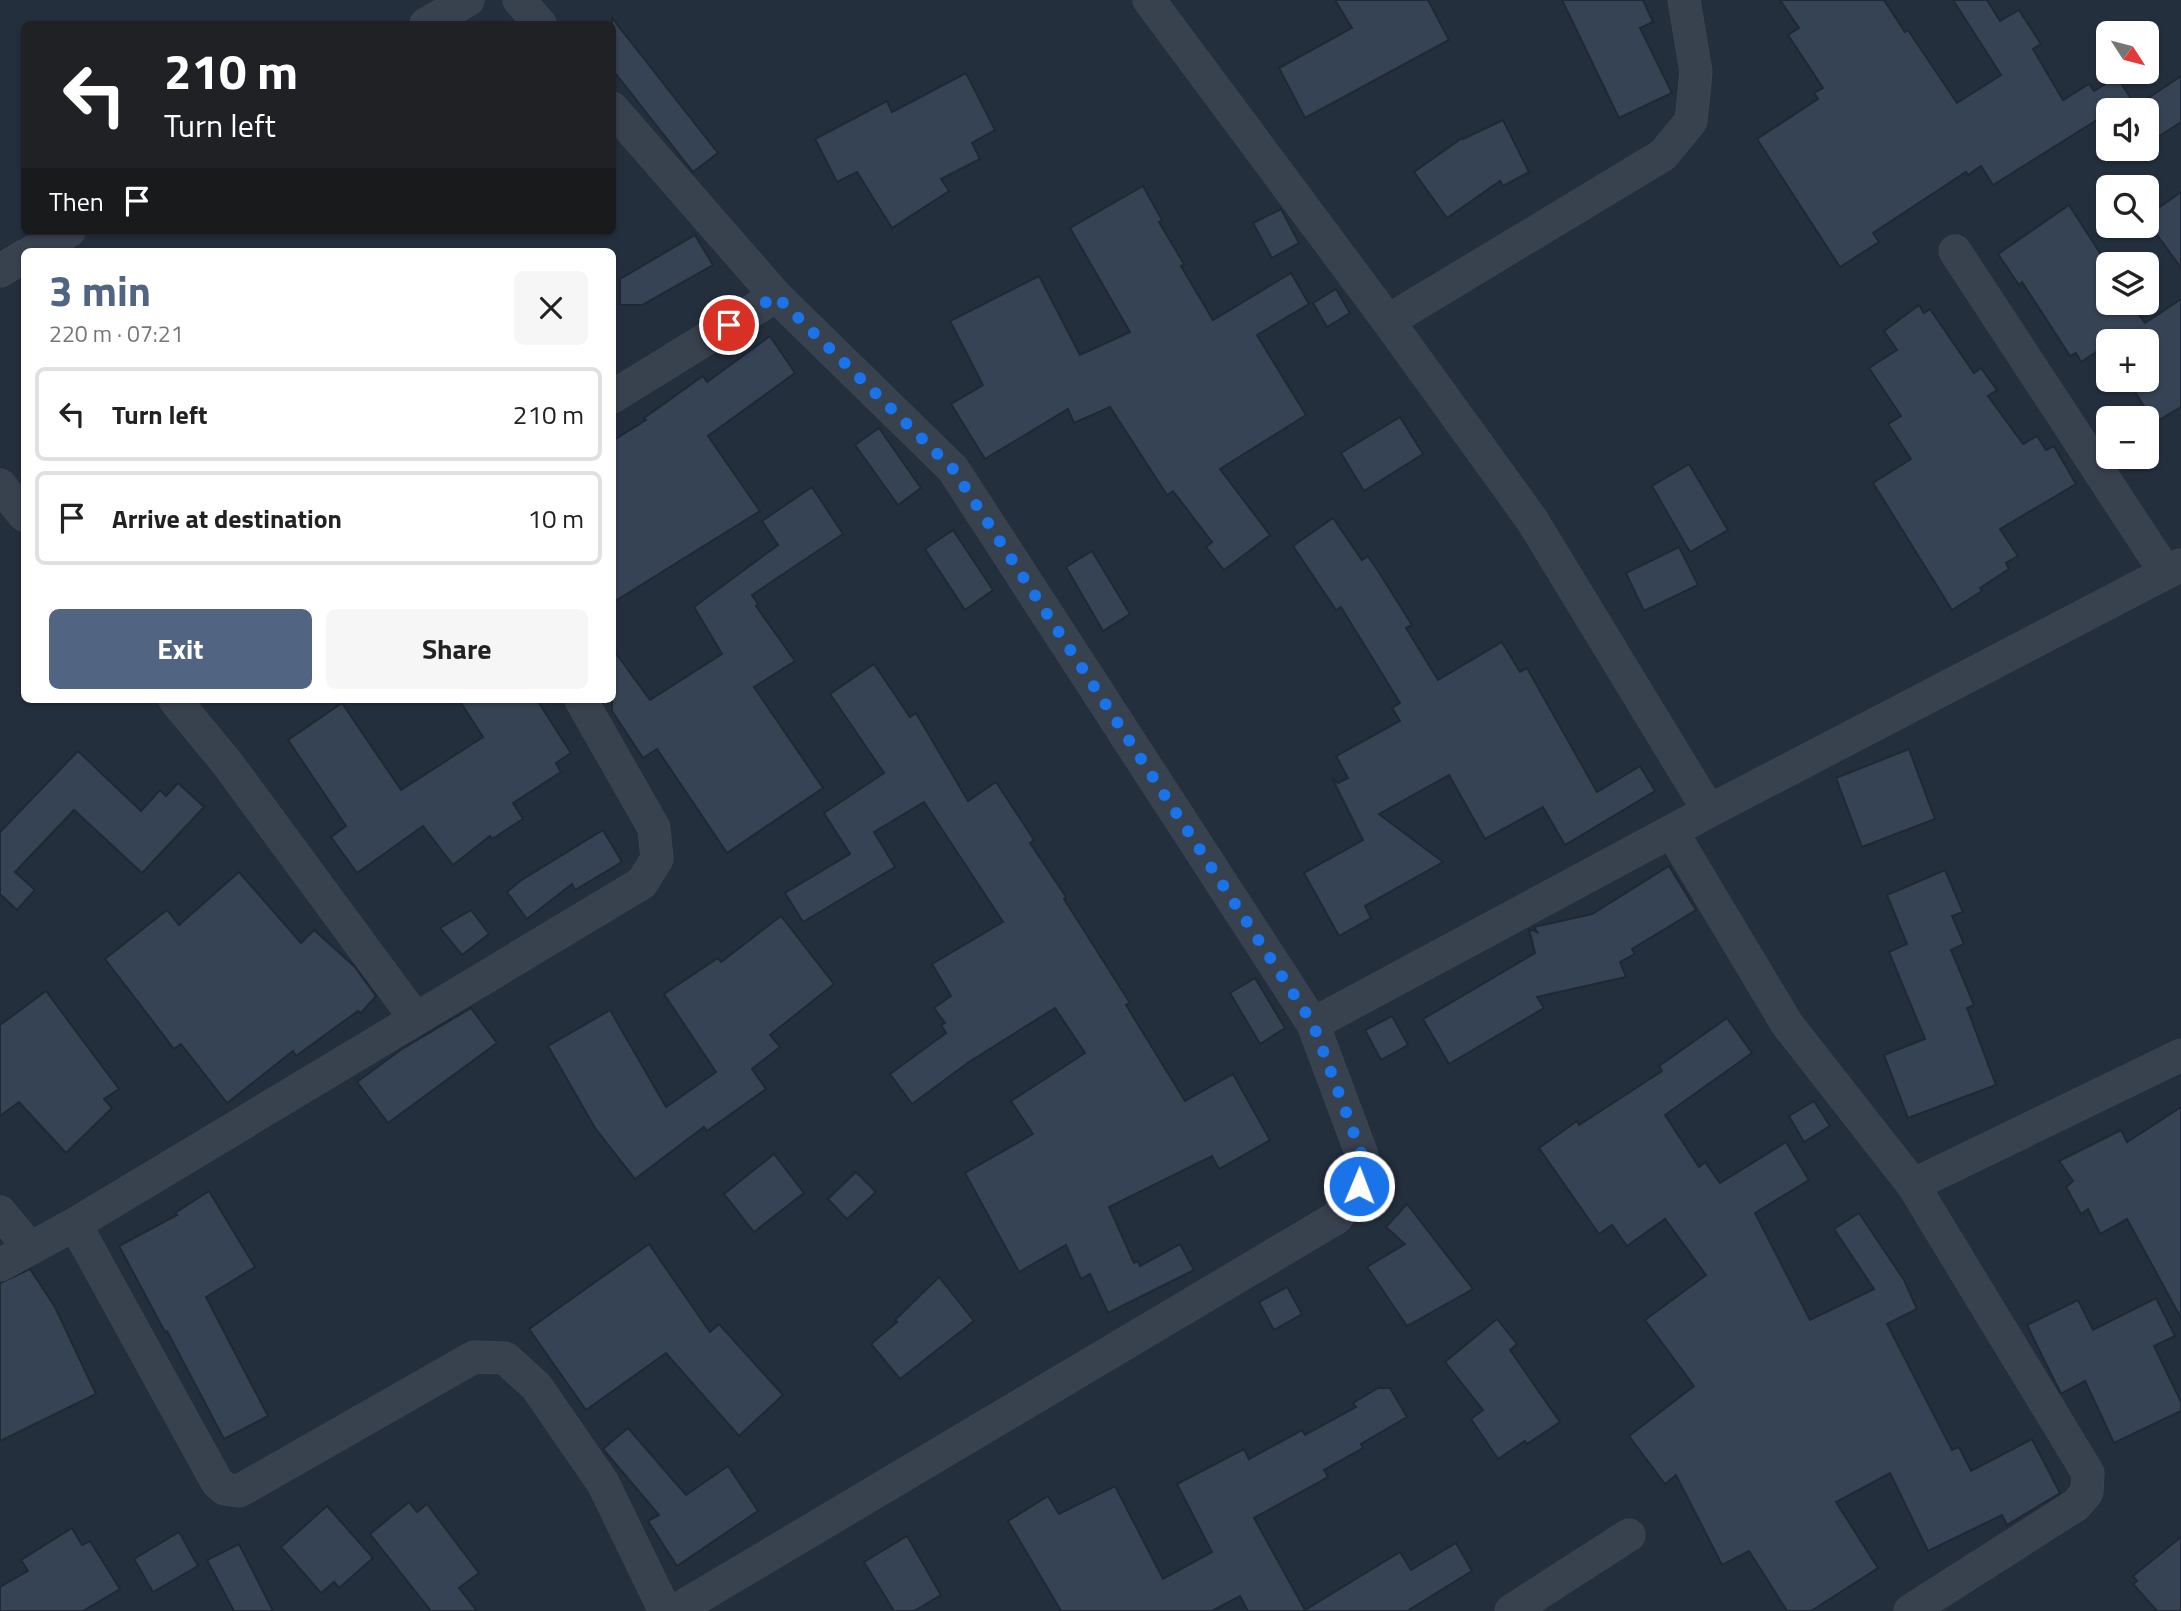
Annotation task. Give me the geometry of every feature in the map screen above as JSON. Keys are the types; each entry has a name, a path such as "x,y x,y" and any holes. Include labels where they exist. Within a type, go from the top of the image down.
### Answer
{"street":[{"path":"431,21 468,0"},
{"path":"519,0 537,21"},
{"path":"1149,0 1532,520 1709,811"},
{"path":"1388,321 1663,155 1691,121 1696,72 1684,0"},
{"path":"616,113 776,296 953,469 1313,1024 1362,1155 1359,1186 1336,1218 675,1611"},
{"path":"39,248 62,235"},
{"path":"1313,1024 1709,811 2173,569 1955,251"},
{"path":"0,271 21,259"},
{"path":"616,395 776,296"},
{"path":"0,485 21,511"},
{"path":"177,703 227,763 415,1018"},
{"path":"0,1265 75,1224 642,883 657,859 654,828 583,703"},
{"path":"1672,832 1787,1024 1913,1185 2088,1473 2087,1492 2076,1505 1910,1611"},
{"path":"1913,1185 2181,1055"},
{"path":"0,1212 30,1248"},
{"path":"75,1224 217,1482 225,1489 239,1491 474,1357 505,1358 536,1387 603,1483 665,1611"},
{"path":"1511,1611 1629,1535"}],"building":[{"path":"1335,0 1428,0 1449,40 1305,118 1279,68 1352,28"},
{"path":"1562,0 1643,0 1653,22 1640,28 1672,93 1619,118"},
{"path":"1780,0 1884,0 1905,32 1908,30 1957,103 2001,75 1953,0 1987,0 2000,21 2019,10 2041,44 2033,49 2063,100 2089,84 2094,91 2106,84 2122,84 2131,98 2096,98 2096,121 1993,185 1981,166 1968,175 1966,172 1873,233 1879,242 1840,267 1757,139 1818,99 1814,93 1823,88 1788,35 1799,28"},
{"path":"616,23 718,153 693,172 616,74"},
{"path":"966,73 995,130 972,143 980,159 941,179 949,191 892,228 857,172 837,182 815,139 887,101 892,112"},
{"path":"2181,76 2181,122 2159,136 2159,98 2148,98"},
{"path":"1503,120 1529,172 1503,186 1500,181 1447,218 1414,172 1462,138"},
{"path":"1143,186 1162,220 1159,222 1184,264 1181,266 1213,320 1291,273 1309,304 1257,335 1306,415 1220,469 1270,535 1224,570 1206,547 1212,542 1173,491 1167,495 1110,407 1074,423 1068,409 985,459 951,404 983,385 950,321 1039,276 1080,355 1130,332 1070,228"},
{"path":"2181,192 2181,268 2159,238 2159,208"},
{"path":"2069,205 2099,252 2096,252 2096,315 2139,315 2145,323 2181,299 2181,407 2159,420 2159,406 2144,406 2135,392 2159,392 2159,329 2096,329 2096,352 2081,362 2076,353 2070,356 2022,282 2019,285 1998,254"},
{"path":"1281,209 1299,243 1272,258 1253,223"},
{"path":"695,235 713,265 642,305 620,305 620,279"},
{"path":"1336,289 1350,313 1327,327 1313,303"},
{"path":"1919,305 1924,313 1930,309 1974,373 1981,368 1997,390 1988,396 2023,444 2037,436 2046,450 2054,446 2076,484 2000,529 2018,556 2006,563 2009,569 1952,610 1873,483 1911,459 1888,424 1901,416 1869,368 1897,350 1884,331"},
{"path":"770,336 795,373 708,436 760,511 616,601 616,439 646,420 644,418 703,376 707,382"},
{"path":"1400,417 1423,454 1364,491 1341,453"},
{"path":"879,428 921,488 898,505 855,445"},
{"path":"1689,464 1728,530 1690,552 1652,486"},
{"path":"812,487 843,534 752,595 758,604 756,606 795,661 754,687 823,788 727,853 657,749 643,758 612,711 612,703 616,703 616,653 650,700 722,654 694,607 778,545 762,521"},
{"path":"1333,518 1362,560 1368,556 1380,574 1412,625 1406,628 1438,680 1502,642 1520,672 1527,668 1597,792 1640,766 1655,791 1565,845 1543,807 1485,839 1449,775 1379,814 1443,862 1365,906 1371,918 1339,936 1304,873 1363,840 1332,778 1338,783 1348,778 1336,756 1400,721 1392,708 1400,703 1341,607 1336,610 1293,546"},
{"path":"953,530 993,590 965,610 925,549"},
{"path":"1679,547 1698,585 1644,611 1626,573"},
{"path":"1092,551 1130,614 1103,631 1066,567"},
{"path":"874,664 910,717 916,713 968,801 996,782 1034,840 1030,843 1130,1003 1126,1005 1185,1101 1233,1074 1270,1140 1219,1169 1212,1156 1109,1207 1134,1263 1138,1261 1140,1266 1180,1244 1194,1270 1108,1313 1090,1274 1081,1279 1066,1245 1019,1272 965,1173 1033,1134 1011,1101 1085,1053 1055,1008 969,1062 912,1104 890,1074 946,1033 941,1025 945,1023 934,1008 951,996 932,964 1003,922 924,802 874,832 895,867 803,922 785,893 850,854 824,813 884,773 830,694"},
{"path":"342,703 401,790 483,737 461,703 539,703 571,753 556,763 561,772 513,803 523,819 492,839 490,836 453,865 423,826 357,873 331,837 346,826 288,740"},
{"path":"1909,749 1935,819 1862,847 1836,778"},
{"path":"78,751 141,811 160,790 166,796 178,783 204,807 142,873 74,810 15,872 35,890 17,910 0,894 0,832"},
{"path":"603,830 622,862 575,890 572,884 527,919 507,892 520,881"},
{"path":"1669,866 1696,910 1632,949 1635,954 1620,962 1626,977 1537,997 1544,1008 1449,1064 1423,1019 1535,953 1529,929 1537,932 1534,927 1592,914"},
{"path":"1945,870 1963,912 1952,916 1964,944 1951,950 1974,1005 1967,1008 1996,1085 1908,1118 1884,1055 1925,1039 1889,952 1907,944 1887,895"},
{"path":"239,872 301,943 314,930 354,966 376,996 361,1013 358,1011 296,1056 293,1051 227,1103 181,1044 174,1049 105,959 167,910 179,925"},
{"path":"471,910 489,934 462,955 440,928"},
{"path":"781,916 834,984 770,1035 780,1047 752,1069 766,1089 707,1131 704,1127 635,1179 595,1128 548,1046 610,1010 666,1107 716,1072 664,994 718,958 721,962"},
{"path":"1255,978 1285,1028 1260,1044 1230,993"},
{"path":"46,991 119,1089 104,1099 112,1108 66,1153 19,1102 0,1116 0,1025"},
{"path":"471,1008 497,1043 388,1123 357,1082 402,1049"},
{"path":"1392,1016 1408,1045 1381,1060 1365,1030"},
{"path":"1727,1018 1752,1053 1665,1115 1699,1167 1705,1162 1720,1183 1786,1142 1809,1180 1755,1213 1810,1320 1874,1289 1834,1229 1859,1213 1904,1280 1917,1309 1887,1324 1952,1450 1959,1447 1971,1471 2032,1439 2060,1493 2007,1525 2002,1515 1928,1551 1890,1473 1836,1502 1878,1568 1811,1611 1787,1611 1749,1551 1722,1565 1676,1475 1665,1484 1629,1436 1694,1386 1645,1320 1706,1275 1665,1219 1627,1246 1612,1225 1599,1234 1539,1148 1577,1121 1579,1125 1662,1071 1659,1066"},
{"path":"1814,1101 1830,1126 1804,1142 1789,1116"},
{"path":"2181,1107 2181,1318 2127,1219 2100,1234 2088,1209 2081,1214 2066,1187 2073,1181 2059,1161 2121,1130 2127,1142"},
{"path":"774,1154 804,1193 754,1232 724,1194"},
{"path":"856,1172 876,1192 847,1219 828,1199"},
{"path":"209,1191 255,1267 206,1297 268,1416 224,1439 119,1246 177,1215 175,1213"},
{"path":"1407,1204 1473,1289 1407,1326 1367,1267 1405,1244 1386,1227"},
{"path":"649,1244 710,1332 719,1324 783,1395 739,1436 666,1353 586,1410 529,1329"},
{"path":"30,1269 55,1307 96,1394 0,1441 0,1283"},
{"path":"939,1277 974,1321 900,1379 871,1344 897,1322 895,1320"},
{"path":"1287,1287 1302,1314 1274,1330 1259,1302"},
{"path":"2156,1298 2175,1336 2154,1346 2181,1402 2181,1411 2114,1443 2085,1381 2061,1394 2027,1325 2078,1300 2093,1330"},
{"path":"1497,1319 1517,1344 1510,1350 1560,1422 1498,1459 1471,1419 1483,1410 1445,1362"},
{"path":"1378,1388 1390,1388 1407,1417 1361,1444 1363,1448 1324,1470 1328,1477 1254,1518 1305,1610 1400,1552 1411,1570 1456,1543 1472,1571 1407,1611 1248,1611 1240,1596 1212,1611 1061,1611 1008,1521 1048,1496 1059,1514 1115,1486 1163,1579 1212,1552 1177,1484 1244,1449 1249,1459 1302,1430 1305,1435 1356,1407 1353,1403"},
{"path":"628,1428 686,1495 728,1466 758,1511 677,1566 648,1521 659,1515 603,1449"},
{"path":"409,1502 417,1512 427,1504 479,1573 459,1588 477,1611 431,1611 370,1534"},
{"path":"327,1506 373,1558 339,1588 334,1582 321,1593 281,1547"},
{"path":"72,1528 82,1545 90,1541 120,1589 83,1611 0,1611 0,1587 28,1571 21,1560"},
{"path":"179,1532 198,1566 153,1592 134,1559"},
{"path":"907,1536 941,1595 914,1611 894,1611 864,1562"},
{"path":"2181,1537 2181,1611 2157,1611 2133,1584 2137,1581 2133,1576"},
{"path":"239,1544 273,1611 234,1611 207,1560"}],"route":[{"path":"729,325 776,296 953,469 1313,1024 1362,1155 1359,1186"}]}
